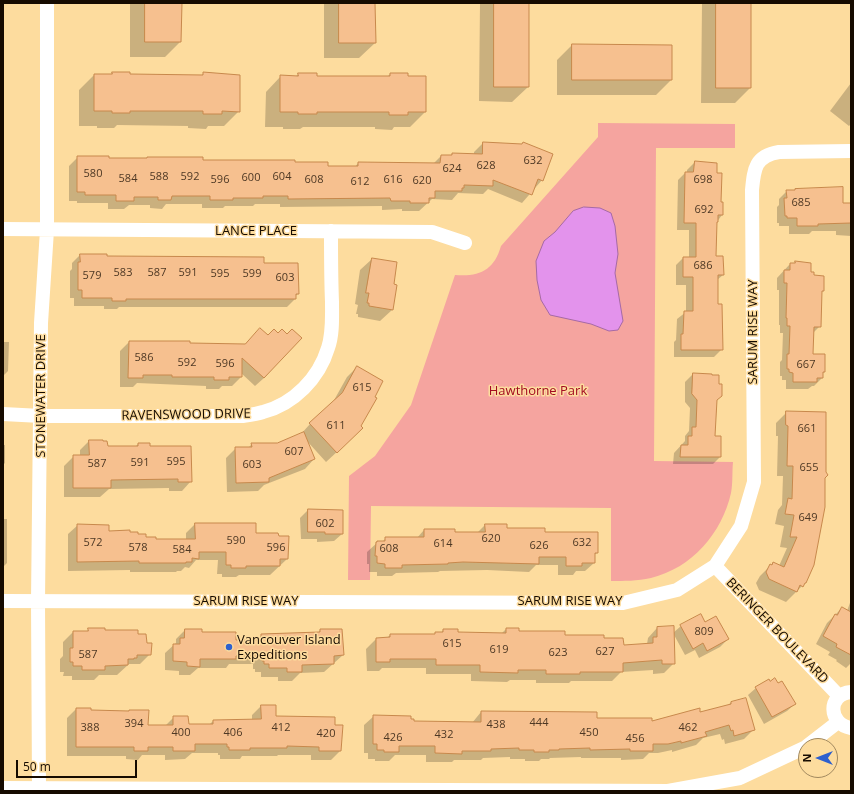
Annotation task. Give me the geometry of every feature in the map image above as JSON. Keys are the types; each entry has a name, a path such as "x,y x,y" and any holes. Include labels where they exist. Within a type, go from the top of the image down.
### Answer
{"street":[{"name":"STONEWATER DRIVE","path":"39,789 38,601 41,323 47,230 47,3"},
{"name":"SARUM RISE WAY","path":"3,601 623,603 677,590 715,566 741,526 754,482 752,198 754,174 760,159 768,154 778,152 851,151"},
{"name":"LANCE PLACE","path":"3,229 432,232 464,243"},
{"name":"RAVENSWOOD DRIVE","path":"3,414 41,416 242,416 263,412 282,405 296,396 310,382 329,347 332,324 331,231"},
{"name":"BERINGER BOULEVARD","path":"715,566 845,694"},
{"path":"825,738 848,726 833,712 835,701 845,694"},
{"path":"3,788 668,791 740,778 798,752"}],"green space":[{"name":"Hawthorne Park","path":"598,123 735,124 735,148 656,148 654,461 733,462 731,493 727,508 713,535 692,557 680,566 666,573 651,578 611,581 611,508 371,506 370,580 348,580 349,476 375,456 411,405 455,275 472,275 485,270 490,266 498,254 501,246 598,137"}],"shaded area":[{"path":"584,207 600,208 611,213 615,226 618,254 615,273 623,321 618,330 609,331 591,324 550,315 541,300 537,280 536,261 544,241 555,232 573,211"}],"building":[{"path":"145,3 182,3 181,42 145,42"},
{"path":"339,3 375,3 376,43 339,43"},
{"path":"494,3 529,3 529,87 494,87"},
{"path":"716,3 751,3 751,88 716,88"},
{"path":"572,44 672,45 672,80 572,80"},
{"path":"112,72 130,72 130,74 203,75 203,72 240,75 240,112 222,111 222,114 203,114 203,111 130,111 130,113 112,113 112,111 94,111 94,74 112,74"},
{"path":"298,73 317,73 317,76 390,76 390,73 408,73 408,76 426,76 426,112 408,112 408,115 389,115 389,112 317,112 317,114 298,114 298,112 280,112 280,75 298,76"},
{"path":"483,142 522,144 523,142 553,154 543,181 538,179 532,195 493,180 493,186 464,185 462,191 435,191 435,198 429,198 429,203 391,201 390,198 288,199 288,196 233,198 233,200 210,200 210,196 172,196 171,200 158,200 158,197 134,197 134,201 116,201 116,195 85,195 85,192 77,192 77,156 109,156 109,158 203,157 203,160 295,160 295,162 328,162 328,166 358,166 358,162 440,163 441,155 452,155 452,153 482,154"},
{"path":"695,161 717,163 717,173 722,173 721,202 723,202 723,215 718,215 716,256 723,256 724,275 718,275 718,304 722,304 723,350 681,350 681,334 683,334 684,311 693,311 693,277 683,277 683,257 696,257 696,223 684,223 685,172 693,172"},
{"path":"843,187 843,203 851,203 851,223 797,226 797,218 787,218 787,216 785,216 784,198 787,198 786,190"},
{"path":"80,254 107,254 107,256 264,257 264,263 298,263 299,294 296,294 296,299 126,299 126,301 112,301 112,298 82,298 82,290 78,290 78,262 80,262"},
{"path":"372,258 397,262 394,284 397,285 393,310 369,306 369,303 367,303 369,293 366,293"},
{"path":"795,261 811,263 811,272 814,272 814,275 824,276 821,327 814,327 813,354 825,354 825,372 823,372 823,378 817,378 817,382 793,382 793,373 789,372 789,369 787,369 790,326 787,326 786,318 787,283 784,283 784,270 790,270 790,263 795,263"},
{"path":"260,328 268,335 274,329 278,333 282,329 287,334 292,329 302,338 264,378 242,358 242,377 229,377 229,380 214,380 214,377 172,377 172,375 143,375 143,378 128,378 129,341 190,341 190,343 245,344"},
{"path":"357,366 383,381 375,397 377,398 361,426 363,428 337,453 309,423 342,393"},
{"path":"693,373 719,375 719,384 722,384 722,396 717,400 715,436 721,436 721,457 680,457 681,445 688,445 688,436 692,436 692,427 696,427 697,400 692,394"},
{"path":"786,411 826,412 826,472 828,475 825,478 825,507 814,565 806,583 803,587 800,585 797,592 769,579 766,572 770,564 772,565 773,562 784,567 797,537 790,537 794,515 785,514 788,498 792,499 793,466 787,466 788,426 786,425"},
{"path":"304,432 315,459 269,478 269,482 236,483 235,447 252,447 251,443 277,443"},
{"path":"89,440 107,441 108,446 138,446 138,443 150,443 150,446 191,446 192,482 178,482 178,479 111,480 111,488 73,488 73,455 89,455"},
{"path":"308,509 343,510 343,534 308,532"},
{"path":"195,523 256,523 256,533 278,533 279,536 289,536 288,559 280,559 280,566 246,566 246,568 231,568 231,565 226,565 226,552 199,552 199,559 192,558 192,562 186,563 139,563 139,561 77,562 77,524 109,525 109,531 130,530 130,532 138,532 138,534 146,534 146,537 156,537 156,539 195,539"},
{"path":"485,524 507,524 507,528 545,528 545,532 598,532 598,553 595,553 595,563 582,563 582,566 566,566 566,557 539,557 539,564 463,562 448,564 402,565 402,568 385,568 385,564 377,563 377,556 375,556 376,542 385,541 385,537 424,537 424,529 455,529 455,532 485,532"},
{"path":"842,607 851,612 851,655 836,647 837,644 823,636 835,614 837,615"},
{"path":"701,614 705,622 716,616 729,639 707,651 703,643 693,649 680,625"},
{"path":"674,626 675,664 662,664 662,660 623,663 623,672 546,674 546,670 518,670 518,673 480,672 480,665 436,665 436,659 390,659 390,662 376,662 376,638 390,637 390,634 435,634 435,632 443,632 443,629 458,629 458,632 506,633 506,628 519,628 519,631 565,631 565,635 604,635 604,638 623,638 624,645 653,643 653,637 657,637 657,627"},
{"path":"88,628 105,628 105,630 138,630 138,634 146,634 147,643 152,643 151,655 137,655 137,658 128,659 128,665 105,666 105,670 82,670 82,666 73,666 73,662 70,662 70,648 73,648 73,631 88,631"},
{"path":"185,629 202,629 202,632 236,632 236,640 261,640 261,634 320,632 320,629 342,629 344,655 334,656 334,664 302,665 302,672 287,672 287,668 269,668 269,664 264,664 261,656 236,656 236,659 200,659 200,667 187,666 187,662 173,661 173,644 180,644 180,638 184,638"},
{"path":"775,678 778,683 782,681 796,704 772,717 755,687 769,679 770,681"},
{"path":"746,698 755,730 734,736 733,730 731,731 729,725 705,732 707,736 681,743 681,741 668,744 653,744 653,751 630,751 630,749 590,750 590,748 559,749 549,750 549,752 534,752 534,750 519,750 519,748 491,749 491,751 462,751 462,754 435,753 435,746 399,746 399,752 384,752 384,750 377,750 377,744 373,744 373,715 411,716 411,719 414,719 414,721 481,722 481,711 597,712 597,718 652,718 652,721 700,708 700,712 731,704 731,702"},
{"path":"261,705 276,705 276,716 335,717 335,725 343,725 341,751 319,751 319,747 287,746 287,748 250,748 250,750 229,750 227,744 195,744 195,751 173,751 173,747 148,747 148,751 134,751 134,747 76,747 76,708 91,708 91,710 149,710 148,725 173,725 173,716 188,716 189,724 213,724 213,720 261,719"}],"place":[{"name":"Vancouver Island Expeditions","path":"229,647"}]}
